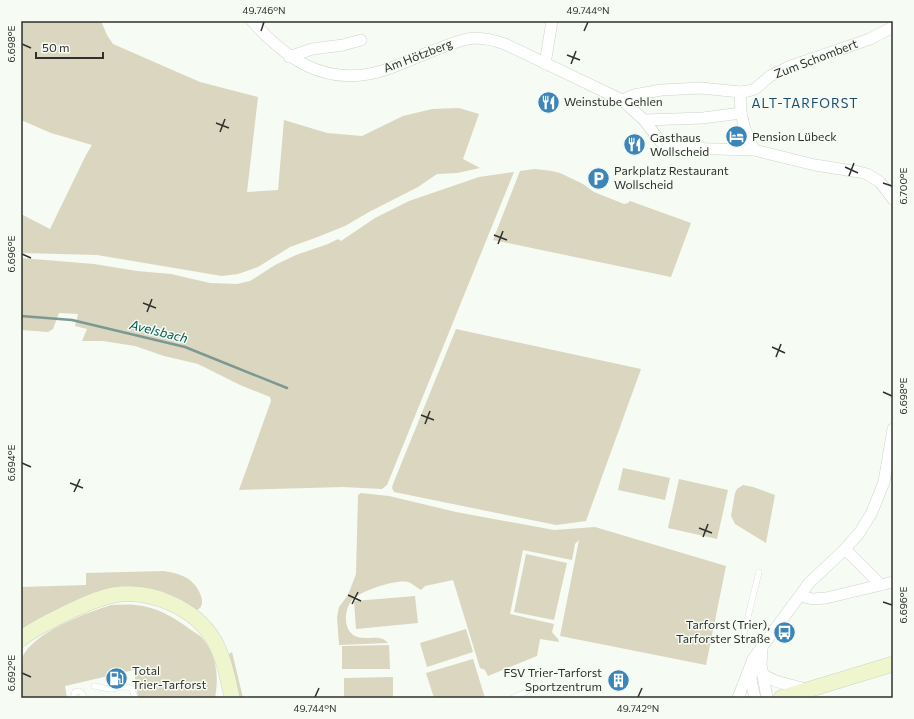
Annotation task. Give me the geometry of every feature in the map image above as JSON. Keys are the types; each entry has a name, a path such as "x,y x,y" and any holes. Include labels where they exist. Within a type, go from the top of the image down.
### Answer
{"main road":[{"path":"21,639 43,625 97,600 121,594 147,596 179,608 202,625 213,640 221,656 229,693"},
{"path":"781,698 893,664"}],"street":[{"name":"Am Hötzberg","path":"252,21 289,56 317,71 342,75 358,75 378,72 460,40 478,38 494,40 618,98 644,120 660,141 671,147 754,150 816,165 867,174 880,182 893,199"},
{"path":"546,64 552,21"},
{"name":"Zum Schombert","path":"618,98 661,90 701,88 740,92 755,89 770,76 791,66 870,39 893,27"},
{"path":"289,56 312,49 343,45 361,40"},
{"path":"740,92 741,113 745,129 754,150"},
{"path":"644,120 703,118 741,113"},
{"path":"738,698 753,659 809,583 845,549 860,532 872,512 884,482 893,429"},
{"path":"845,549 881,585"},
{"path":"800,596 813,599 826,598 893,582"},
{"path":"762,647 761,665 767,698"},
{"path":"753,659 751,680 755,698"},
{"path":"762,673 767,678 777,682 797,685 807,690"}],"lane":[{"path":"744,633 759,572"},
{"path":"94,686 112,689 124,686 129,687 132,689 135,698"},
{"path":"73,698 77,691 82,693 84,698"},
{"path":"513,698 526,692"}],"shaded area":[{"path":"21,21 101,21 113,44 200,82 258,97 247,192 278,190 284,120 327,133 362,136 403,116 432,109 459,108 479,114 463,159 480,168 457,173 437,174 418,187 345,226 290,247 258,267 238,274 222,276 97,255 21,253 21,214 50,229 92,145 51,133 21,120"},
{"path":"535,169 560,173 583,184 594,192 624,204 630,201 691,223 671,277 493,240 520,171"},
{"path":"514,172 387,485 382,489 343,487 239,490 271,401 270,397 240,385 198,364 164,356 135,346 103,341 82,341 87,329 75,326 78,314 59,313 53,329 48,332 21,330 21,258 94,264 137,271 171,274 210,283 237,284 250,281 275,265 296,255 338,239 341,241 375,218 409,201 479,177"},
{"path":"456,329 641,369 586,521 556,525 394,492 392,488 393,484"},
{"path":"623,468 670,478 665,500 618,490"},
{"path":"679,479 728,490 717,539 668,528"},
{"path":"743,485 775,495 766,543 735,524 731,516 735,493 737,489"},
{"path":"361,493 389,496 456,512 554,530 595,527 726,566 706,665 560,636 579,540 575,544 572,560 523,550 510,614 554,624 552,632 559,642 540,639 537,656 488,676 485,670 480,668 453,580 425,586 421,590 408,582 395,582 379,586 357,596 350,602 348,607 346,621 348,630 354,636 384,639 388,643 339,645 337,617 339,607 348,595 356,574 358,495"},
{"path":"526,554 567,563 554,620 514,612"},
{"path":"164,571 183,576 193,583 202,598 202,603 199,609 194,611 137,588 21,634 21,587 86,585 86,573"},
{"path":"415,596 418,623 356,629 354,601"},
{"path":"111,605 135,605 158,610 200,636 208,646 216,667 217,683 215,698 138,698 134,670 65,686 67,698 21,698 21,661 28,649 48,632 61,625 75,618"},
{"path":"466,629 473,652 427,667 420,643"},
{"path":"389,645 390,669 342,669 342,646"},
{"path":"232,652 243,698 238,698 236,679 229,654"},
{"path":"473,659 485,698 434,698 426,673"},
{"path":"393,677 393,698 344,698 344,678"}],"waterway":[{"name":"Avelsbach","path":"21,316 72,320 185,347 287,388"}],"place":[{"name":"Weinstube Gehlen","path":"549,102"},
{"name":"Pension Lübeck","path":"736,137"},
{"name":"Gasthaus Wollscheid","path":"635,145"},
{"name":"Parkplatz Restaurant Wollscheid","path":"599,178"},
{"name":"Tarforst (Trier), Tarforster Straße","path":"785,632"},
{"name":"Total Trier-Tarforst","path":"117,678"},
{"name":"FSV Trier-Tarforst Sportzentrum","path":"618,680"}],"district":[{"name":"ALT-TARFORST","path":"805,103"}]}
